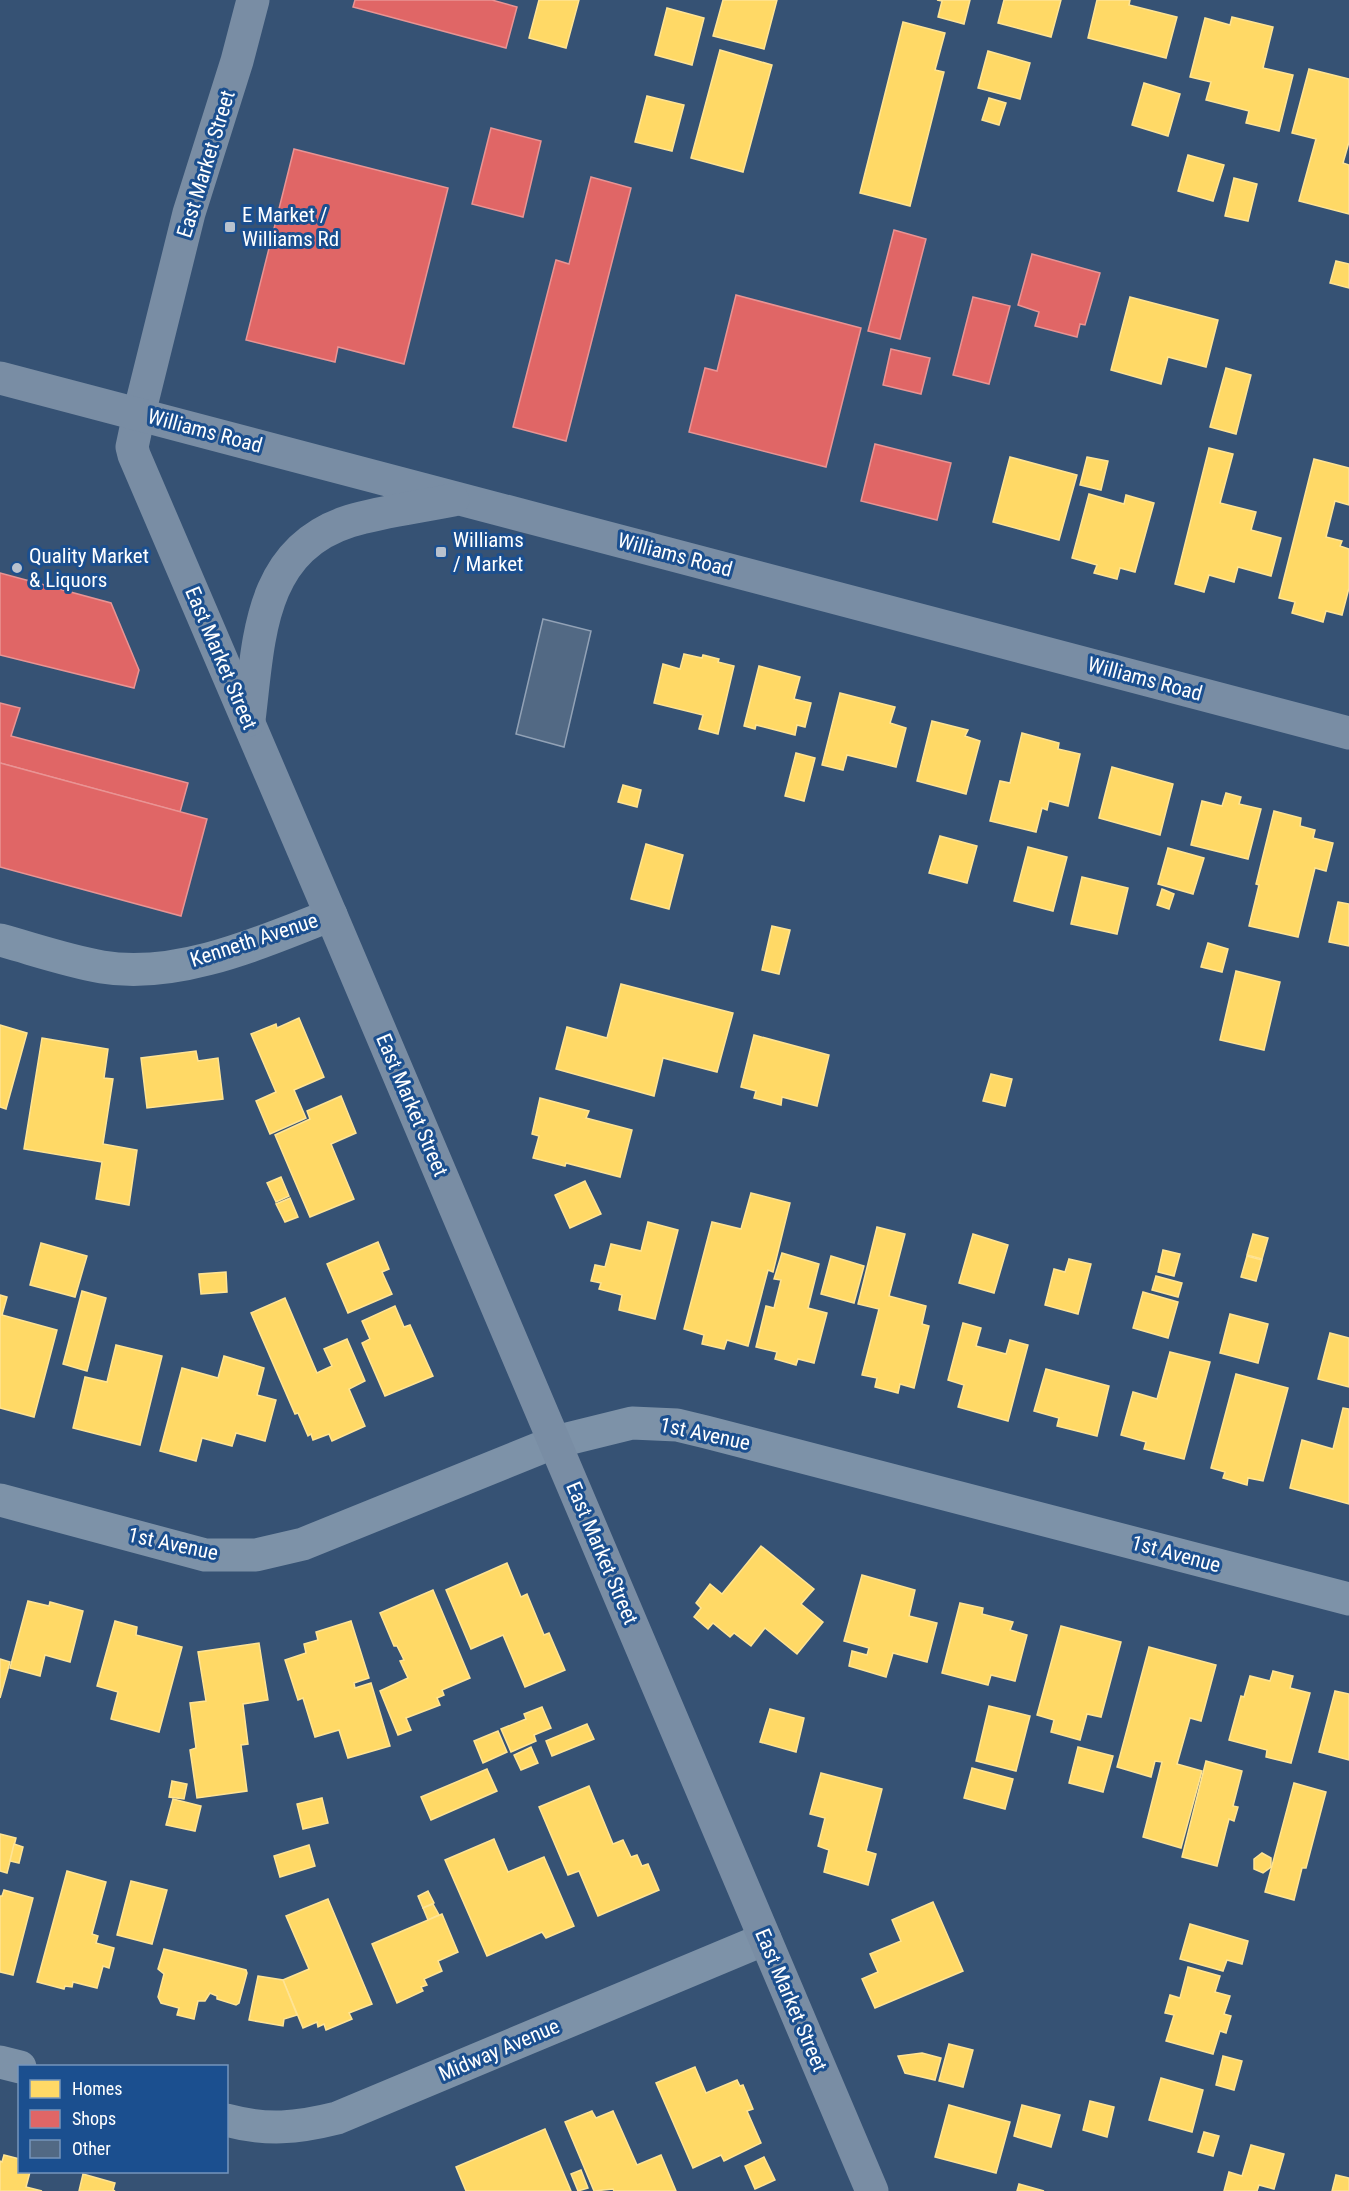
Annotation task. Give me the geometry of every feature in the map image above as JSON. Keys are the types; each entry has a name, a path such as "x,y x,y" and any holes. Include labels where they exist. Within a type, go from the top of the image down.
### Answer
{"main road":[{"name":"East Market Street","path":"253,0 237,61 189,213 139,414 132,447 134,456 872,2191"},
{"name":"Williams Road","path":"0,378 1349,733"},
{"path":"249,722 266,604 285,567 297,554 324,533 347,522 460,499"}],"street":[{"name":"Kenneth Avenue","path":"0,940 101,967 128,969 158,967 178,965 246,947 331,915"},
{"name":"1st Avenue","path":"0,1500 205,1554 256,1555 280,1551 312,1541 555,1442 632,1423 677,1425 1349,1599"},
{"name":"Midway Avenue","path":"228,2120 284,2128 337,2118 765,1939"},
{"path":"0,2062 18,2066"}],"building: Homes":[{"path":"539,0 579,0 566,48 529,38"},
{"path":"723,0 777,0 764,49 713,36"},
{"path":"937,0 970,0 964,24 938,17 942,1"},
{"path":"1004,0 1061,0 1051,37 998,23"},
{"path":"1097,0 1130,0 1129,5 1177,17 1166,58 1088,38"},
{"path":"667,8 704,18 692,65 655,55"},
{"path":"1232,17 1273,27 1263,68 1293,75 1279,131 1246,123 1249,111 1206,100 1211,82 1190,77 1205,18 1230,25"},
{"path":"903,22 945,33 935,70 944,72 910,206 860,193"},
{"path":"720,50 772,65 743,172 691,158"},
{"path":"988,51 1030,63 1020,99 978,88"},
{"path":"1309,69 1349,79 1349,142 1343,163 1349,165 1349,214 1299,201 1316,139 1292,133"},
{"path":"1144,83 1180,94 1168,136 1132,125"},
{"path":"647,96 684,105 672,151 635,142"},
{"path":"989,98 1006,103 999,125 982,120"},
{"path":"1188,155 1224,165 1213,201 1178,191"},
{"path":"1234,178 1257,184 1248,221 1225,216"},
{"path":"1336,261 1349,264 1349,288 1330,283"},
{"path":"1130,297 1218,320 1206,367 1168,357 1161,384 1111,370"},
{"path":"1226,368 1251,375 1236,434 1210,427"},
{"path":"1209,448 1233,454 1220,503 1256,512 1251,530 1281,538 1271,576 1238,567 1234,582 1209,575 1204,592 1175,584"},
{"path":"1010,457 1077,475 1059,540 993,522"},
{"path":"1087,457 1108,461 1101,490 1080,485"},
{"path":"1314,459 1349,468 1349,505 1335,501 1326,537 1342,541 1340,546 1349,549 1349,588 1342,615 1326,611 1323,622 1292,613 1295,602 1279,598"},
{"path":"1089,494 1124,504 1126,495 1154,503 1135,572 1120,568 1117,579 1094,573 1097,565 1072,558"},
{"path":"684,654 702,658 703,655 734,666 718,734 699,729 703,715 654,703 663,664 680,669"},
{"path":"759,666 800,677 794,699 811,703 805,727 797,725 795,735 756,725 755,729 744,726"},
{"path":"840,693 895,707 890,723 906,728 896,767 847,755 843,770 822,765"},
{"path":"932,721 968,730 965,736 980,741 966,794 917,781"},
{"path":"1022,733 1059,743 1058,749 1080,754 1068,806 1049,801 1047,810 1042,808 1036,832 990,821 1000,781 1010,783"},
{"path":"796,753 815,758 804,801 785,796"},
{"path":"1112,767 1173,784 1160,835 1099,818"},
{"path":"623,785 641,790 637,807 618,802"},
{"path":"1226,793 1241,797 1239,804 1261,809 1248,859 1191,845 1202,801 1222,806"},
{"path":"1274,811 1301,818 1300,826 1315,830 1313,838 1333,843 1326,871 1315,868 1298,937 1249,926 1259,885 1256,884"},
{"path":"940,836 977,846 967,883 929,873"},
{"path":"646,844 683,855 669,909 631,899"},
{"path":"1028,847 1067,857 1053,911 1014,901"},
{"path":"1168,848 1204,858 1193,894 1158,884"},
{"path":"1082,877 1128,888 1117,934 1071,924"},
{"path":"1162,889 1174,894 1169,909 1157,905"},
{"path":"1338,902 1349,904 1349,946 1329,942"},
{"path":"772,926 790,930 779,974 762,970"},
{"path":"1208,943 1228,949 1222,972 1201,967"},
{"path":"1236,971 1280,982 1264,1050 1220,1040"},
{"path":"621,984 733,1013 717,1072 663,1058 654,1096 556,1069 567,1027 607,1038"},
{"path":"299,1018 324,1077 294,1090 306,1118 270,1134 256,1101 276,1092 251,1034 276,1024 277,1028"},
{"path":"0,1025 27,1033 6,1109 0,1107"},
{"path":"754,1035 829,1055 817,1106 782,1097 781,1105 754,1098 756,1091 741,1087"},
{"path":"42,1038 108,1049 104,1078 113,1079 103,1144 137,1150 129,1205 96,1199 102,1162 24,1149"},
{"path":"196,1051 198,1061 218,1058 223,1099 147,1108 141,1058"},
{"path":"991,1074 1012,1079 1005,1106 983,1101"},
{"path":"341,1096 356,1133 331,1144 354,1199 310,1217 275,1135 310,1119 307,1111"},
{"path":"540,1098 589,1111 586,1118 632,1130 620,1177 566,1163 565,1166 533,1158 539,1136 532,1134"},
{"path":"281,1177 289,1196 276,1202 267,1183"},
{"path":"585,1181 601,1214 570,1228 555,1195"},
{"path":"751,1193 790,1203 773,1272 768,1270 748,1346 727,1340 724,1349 702,1344 704,1335 684,1329 712,1222 741,1229"},
{"path":"290,1198 298,1217 285,1222 276,1204"},
{"path":"648,1222 678,1230 655,1319 619,1310 622,1295 599,1289 601,1283 591,1281 595,1265 605,1267 611,1244 641,1251"},
{"path":"877,1227 905,1234 889,1296 926,1306 922,1324 929,1326 914,1388 900,1384 898,1393 875,1387 877,1378 862,1375 879,1309 858,1304"},
{"path":"973,1234 1008,1245 994,1293 959,1283"},
{"path":"1253,1234 1268,1238 1262,1259 1247,1255"},
{"path":"378,1242 389,1269 382,1272 392,1294 348,1313 327,1264"},
{"path":"41,1243 87,1256 75,1297 30,1285"},
{"path":"1163,1250 1180,1254 1174,1276 1158,1272"},
{"path":"782,1253 819,1264 808,1308 827,1313 814,1363 798,1359 796,1365 775,1359 777,1352 756,1347 766,1306 774,1308 781,1280 774,1279"},
{"path":"831,1256 864,1266 854,1303 821,1294"},
{"path":"1247,1256 1262,1260 1256,1281 1241,1277"},
{"path":"1069,1259 1091,1264 1078,1314 1045,1305 1054,1269 1065,1272"},
{"path":"226,1272 227,1292 201,1294 199,1274"},
{"path":"1156,1276 1182,1283 1178,1297 1152,1290"},
{"path":"82,1291 106,1298 87,1371 63,1364"},
{"path":"1143,1292 1178,1302 1168,1338 1133,1328"},
{"path":"0,1295 7,1297 2,1315 57,1330 34,1417 0,1408"},
{"path":"285,1298 317,1373 332,1366 324,1349 347,1339 365,1381 349,1389 365,1426 332,1441 329,1434 313,1440 311,1434 308,1436 298,1413 295,1414 251,1313"},
{"path":"395,1306 404,1327 410,1325 433,1376 385,1396 362,1343 370,1339 362,1321"},
{"path":"1230,1314 1268,1324 1258,1363 1220,1353"},
{"path":"963,1323 981,1328 976,1346 1006,1354 1010,1340 1028,1345 1008,1421 958,1407 964,1385 948,1380"},
{"path":"1330,1333 1349,1338 1349,1387 1318,1379"},
{"path":"116,1345 162,1356 140,1445 73,1428 85,1377 107,1382"},
{"path":"1170,1352 1210,1362 1184,1459 1144,1449 1146,1442 1121,1435 1133,1392 1157,1399"},
{"path":"224,1356 264,1368 257,1395 276,1400 265,1441 236,1433 232,1446 202,1438 196,1461 160,1451 182,1368 218,1378"},
{"path":"1046,1369 1109,1386 1097,1436 1057,1426 1059,1418 1034,1411"},
{"path":"1236,1374 1288,1388 1263,1481 1248,1478 1247,1485 1223,1478 1225,1472 1211,1468"},
{"path":"1343,1408 1349,1409 1349,1504 1290,1488 1302,1440 1333,1449"},
{"path":"761,1546 814,1589 801,1604 823,1622 797,1654 765,1628 751,1646 734,1633 730,1637 713,1623 708,1629 694,1617 701,1608 696,1603 710,1584 722,1594"},
{"path":"507,1563 521,1597 527,1594 544,1635 549,1633 565,1670 525,1687 503,1635 471,1649 446,1590"},
{"path":"862,1575 915,1590 909,1616 937,1623 927,1662 893,1653 886,1677 849,1666 852,1651 867,1655 869,1648 844,1641"},
{"path":"433,1590 470,1678 442,1690 444,1695 437,1698 440,1705 406,1718 411,1730 398,1735 380,1691 408,1678 400,1661 404,1660 397,1646 394,1646 380,1613"},
{"path":"28,1601 49,1606 50,1602 83,1611 70,1662 45,1655 40,1676 10,1668"},
{"path":"960,1603 983,1608 982,1614 1013,1622 1010,1630 1027,1635 1015,1681 991,1675 988,1685 942,1673"},
{"path":"115,1621 137,1627 136,1635 182,1647 159,1732 111,1719 118,1692 97,1686"},
{"path":"351,1621 369,1678 354,1683 355,1688 371,1683 390,1746 348,1758 339,1730 315,1737 303,1698 298,1700 285,1660 306,1653 304,1644 318,1640 316,1632"},
{"path":"1061,1626 1121,1642 1101,1717 1087,1714 1080,1740 1051,1732 1054,1720 1037,1715"},
{"path":"259,1643 268,1700 243,1704 248,1744 241,1745 247,1791 197,1798 190,1750 196,1748 190,1703 206,1701 198,1652"},
{"path":"1149,1647 1216,1665 1201,1721 1190,1718 1177,1764 1202,1771 1181,1848 1143,1837 1162,1762 1155,1761 1151,1777 1117,1767"},
{"path":"0,1659 10,1662 0,1698"},
{"path":"1273,1671 1293,1676 1290,1688 1310,1693 1291,1763 1266,1757 1267,1750 1229,1740 1241,1696 1244,1697 1250,1676 1270,1681"},
{"path":"1335,1691 1349,1694 1349,1760 1319,1752"},
{"path":"989,1706 1030,1716 1016,1771 976,1761"},
{"path":"542,1707 551,1728 534,1735 536,1741 511,1752 501,1729 526,1719 524,1714"},
{"path":"770,1709 804,1718 796,1752 760,1742"},
{"path":"587,1724 594,1739 552,1756 546,1741"},
{"path":"498,1731 507,1752 483,1763 474,1741"},
{"path":"531,1747 538,1763 521,1770 514,1755"},
{"path":"1078,1747 1113,1756 1103,1792 1069,1783"},
{"path":"1206,1761 1242,1771 1233,1806 1238,1807 1234,1821 1229,1819 1217,1866 1182,1857"},
{"path":"972,1768 1013,1779 1005,1809 964,1798"},
{"path":"487,1769 497,1791 431,1820 421,1797"},
{"path":"821,1773 882,1789 866,1851 876,1854 868,1885 824,1872 829,1850 818,1846 825,1818 810,1814"},
{"path":"172,1781 187,1784 184,1799 169,1797"},
{"path":"1294,1783 1326,1792 1306,1868 1302,1868 1294,1900 1265,1892"},
{"path":"589,1786 613,1844 623,1840 631,1857 637,1855 642,1866 648,1864 659,1890 598,1916 579,1871 568,1875 539,1807"},
{"path":"322,1798 328,1823 303,1829 297,1804"},
{"path":"173,1799 201,1806 195,1831 166,1825"},
{"path":"0,1834 16,1838 7,1873 0,1871"},
{"path":"494,1839 508,1872 544,1857 574,1926 546,1938 542,1932 487,1956 445,1860"},
{"path":"14,1844 23,1847 19,1863 10,1861"},
{"path":"309,1845 315,1866 280,1877 274,1856"},
{"path":"1262,1853 1271,1858 1271,1867 1263,1873 1254,1869 1254,1859"},
{"path":"67,1871 106,1882 92,1934 98,1936 96,1943 114,1948 109,1968 103,1966 97,1988 73,1982 72,1987 65,1986 64,1989 37,1982"},
{"path":"131,1881 167,1890 152,1944 117,1935"},
{"path":"4,1890 33,1898 13,1975 0,1972 0,1896"},
{"path":"428,1891 434,1903 423,1908 418,1896"},
{"path":"328,1899 372,2004 349,2013 352,2019 326,2030 324,2024 318,2027 317,2022 303,2028 283,1980 309,1969 286,1916"},
{"path":"933,1902 963,1971 875,2008 862,1979 878,1972 870,1954 901,1941 892,1920"},
{"path":"433,1904 439,1915 428,1920 423,1908"},
{"path":"442,1914 458,1952 438,1961 442,1971 424,1979 427,1985 421,1987 423,1991 397,2003 372,1944"},
{"path":"1190,1924 1248,1941 1242,1964 1227,1960 1223,1971 1180,1959"},
{"path":"164,1949 246,1970 239,2003 236,2005 217,1999 217,1996 210,1993 205,2001 198,2001 194,2019 177,2015 179,2008 161,2003 158,1997 164,1974 158,1969"},
{"path":"1188,1967 1220,1976 1215,1992 1230,1996 1224,2014 1231,2016 1226,2033 1220,2031 1213,2054 1166,2041 1174,2015 1165,2013 1170,1995 1180,1998"},
{"path":"258,1976 283,1980 297,2015 284,2019 283,2026 249,2020"},
{"path":"949,2044 973,2050 963,2087 939,2081"},
{"path":"922,2053 941,2058 935,2080 905,2073 898,2056"},
{"path":"1223,2056 1242,2061 1234,2090 1216,2085"},
{"path":"695,2067 706,2093 737,2080 740,2086 743,2085 753,2109 747,2111 761,2143 724,2161 721,2155 693,2168 656,2083"},
{"path":"1161,2078 1203,2090 1192,2132 1149,2120"},
{"path":"1090,2101 1114,2107 1107,2137 1083,2130"},
{"path":"949,2105 1010,2122 996,2173 935,2157"},
{"path":"1022,2105 1060,2115 1051,2147 1014,2136"},
{"path":"592,2111 596,2118 613,2111 637,2165 661,2155 676,2191 614,2191 613,2189 594,2191 565,2122"},
{"path":"545,2129 571,2191 466,2191 456,2167"},
{"path":"1204,2132 1219,2136 1213,2156 1198,2152"},
{"path":"1251,2145 1284,2154 1274,2189 1259,2185 1257,2191 1224,2191 1229,2172 1242,2176"},
{"path":"4,2155 18,2158 18,2173 30,2173 26,2187 42,2191 0,2191 0,2161 2,2162"},
{"path":"764,2157 775,2180 755,2189 745,2166"},
{"path":"581,2170 588,2188 578,2191 571,2174"},
{"path":"83,2174 115,2183 113,2190 115,2191 79,2191"},
{"path":"1336,2175 1349,2178 1349,2191 1332,2191"},
{"path":"1019,2184 1044,2191 1017,2191"}],"building: Shops":[{"path":"355,0 492,0 517,7 506,48 353,7"},
{"path":"491,128 541,141 523,217 472,204"},
{"path":"294,149 448,188 404,364 338,347 335,362 246,340"},
{"path":"591,177 631,188 566,441 513,427 556,260 569,264"},
{"path":"894,230 926,239 900,339 868,331"},
{"path":"1032,254 1100,273 1085,325 1080,324 1077,337 1035,326 1039,312 1018,305"},
{"path":"736,295 861,328 826,467 689,432 705,368 717,371"},
{"path":"973,297 1010,306 989,384 953,375"},
{"path":"891,349 930,358 921,394 883,385"},
{"path":"875,444 951,463 937,520 861,501"},
{"path":"0,573 111,603 139,670 134,688 0,655"},
{"path":"0,703 20,708 11,736 188,783 180,812 0,763"},
{"path":"0,763 207,819 181,916 0,867"}],"building: Other":[{"path":"543,619 591,631 564,747 516,734"}],"place":[{"name":"E Market / Williams Rd","path":"230,227"},
{"name":"Williams / Market","path":"441,552"},
{"name":"Quality Market & Liquors","path":"17,568"}]}
